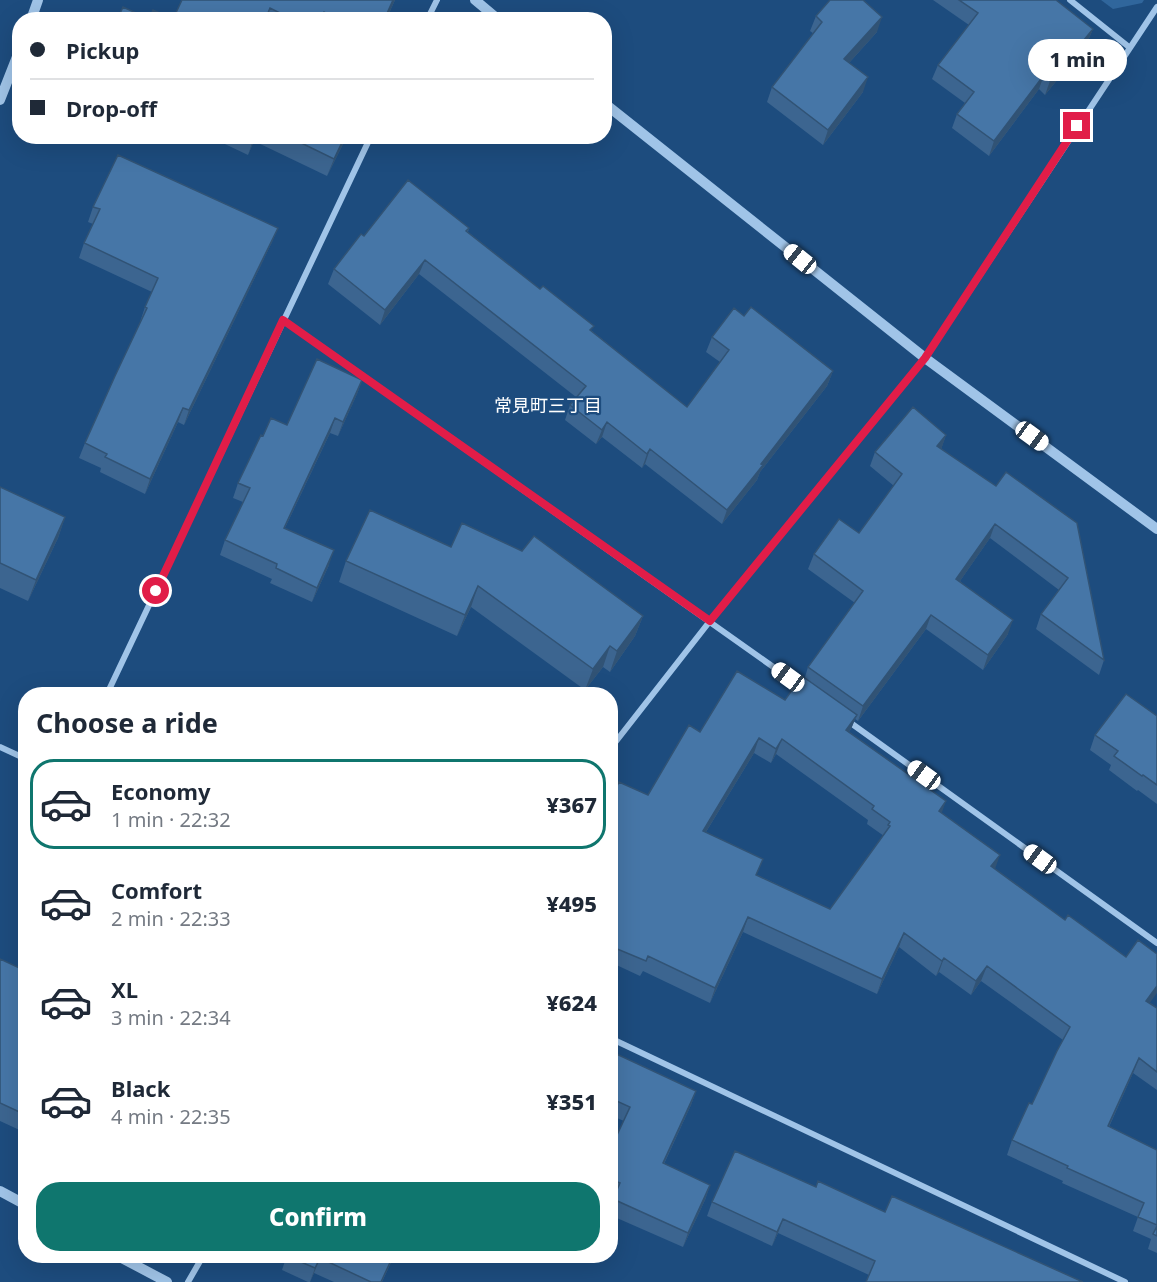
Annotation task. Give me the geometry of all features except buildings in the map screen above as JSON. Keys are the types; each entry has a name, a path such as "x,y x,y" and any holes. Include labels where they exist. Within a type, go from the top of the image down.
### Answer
{"street":[{"path":"475,0 489,12"},
{"path":"1070,0 1130,47"},
{"path":"618,739 710,621 925,358 1157,7"},
{"path":"0,100 12,69"},
{"path":"612,109 925,358 1157,529"},
{"path":"110,687 367,144"},
{"path":"283,320 807,691"},
{"path":"846,719 1157,943"},
{"path":"0,747 18,755"},
{"path":"618,1042 1125,1282"},
{"path":"0,1191 18,1201"},
{"path":"131,1263 167,1282"},
{"path":"188,1282 199,1263"}],"shaded area":[{"path":"1101,0 1144,0 1142,3 1113,9"}],"district":[{"name":"常見町三丁目","path":"548,406"}],"route":[{"path":"156,591 283,320 710,621 925,358 1077,126"}]}
